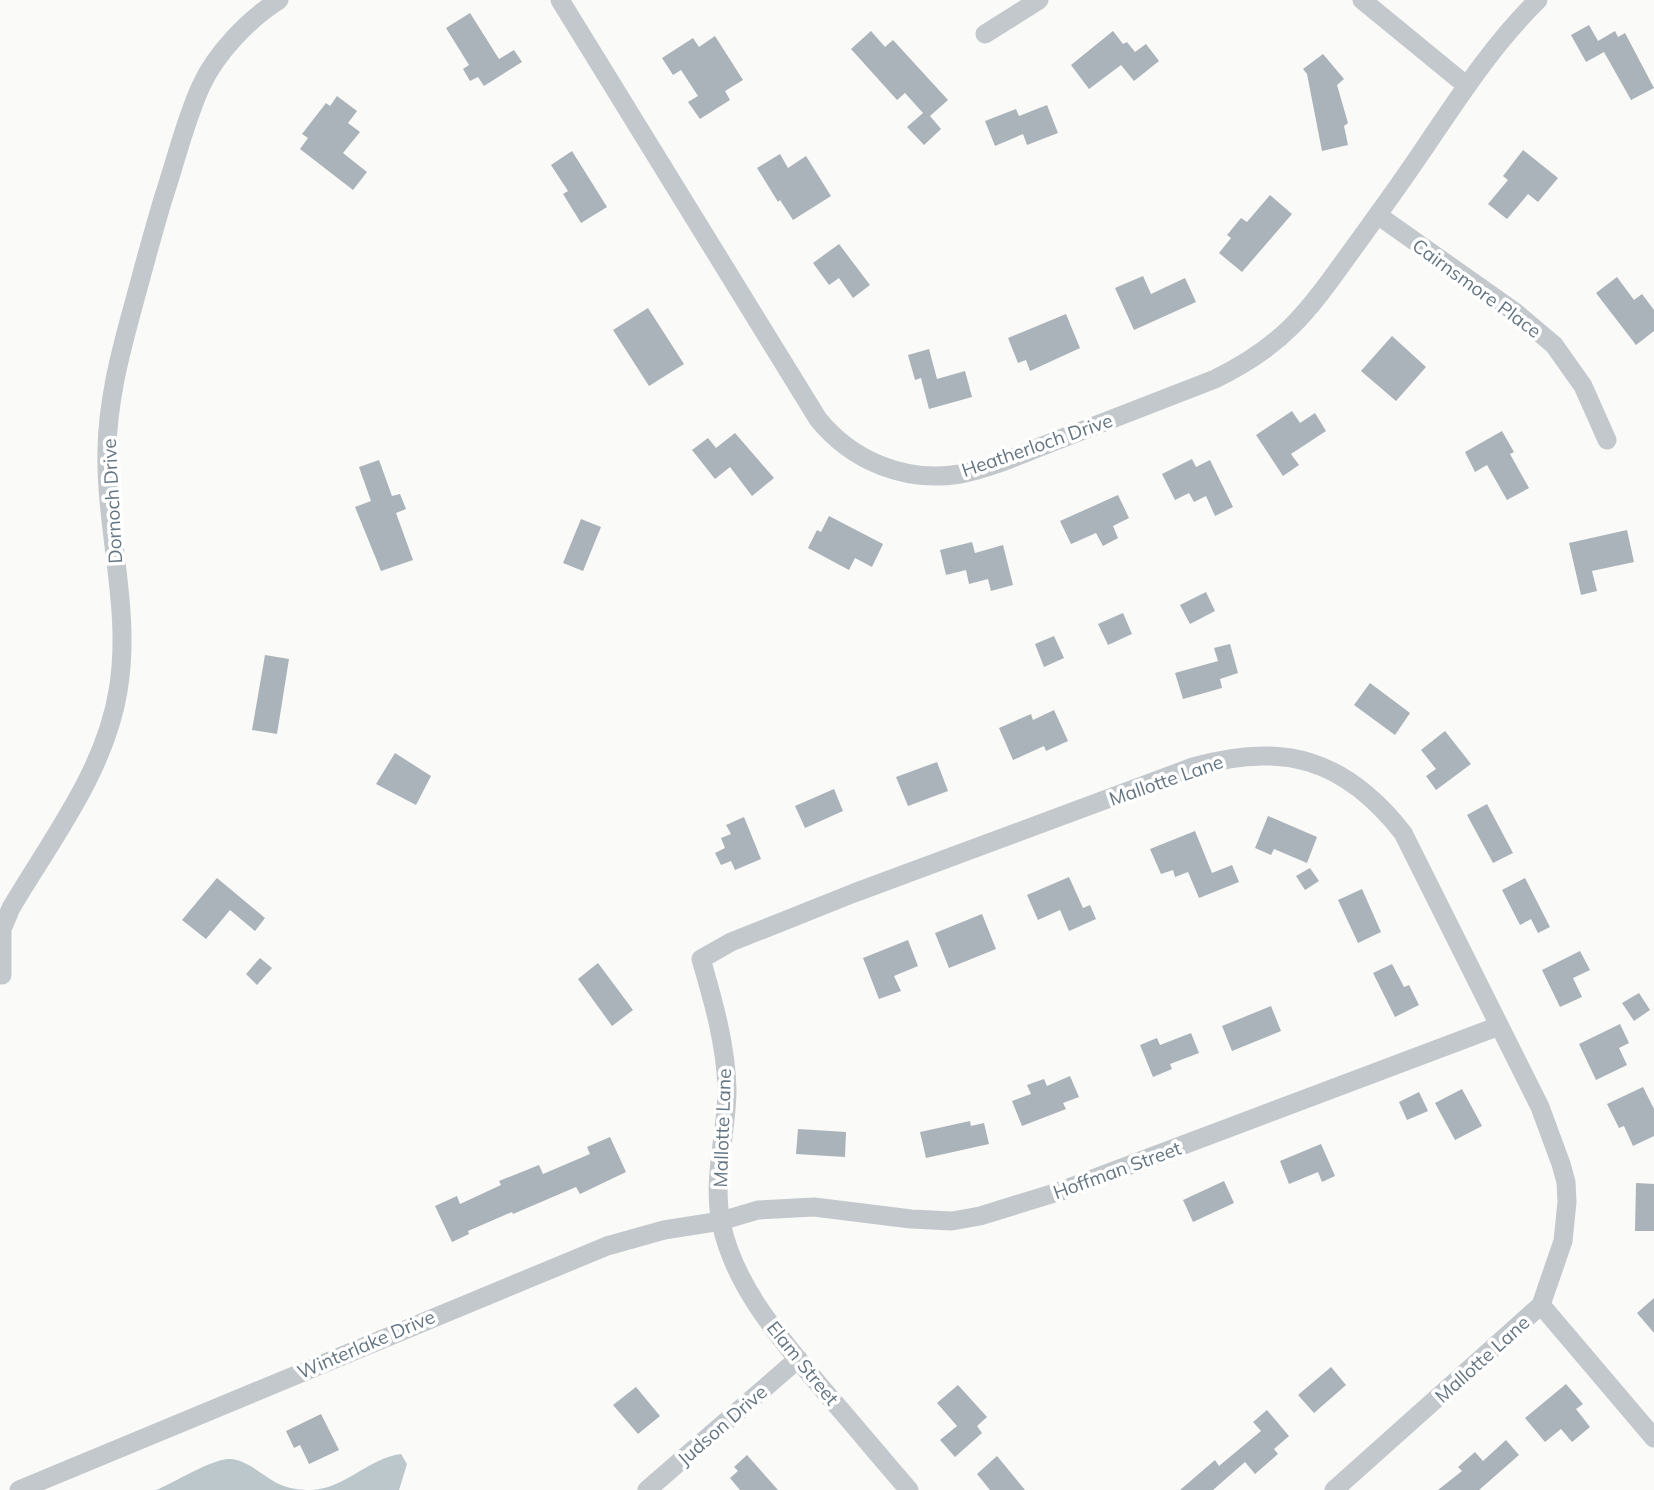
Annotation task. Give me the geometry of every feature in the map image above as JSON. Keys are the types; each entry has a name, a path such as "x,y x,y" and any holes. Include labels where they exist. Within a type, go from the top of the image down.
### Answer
{"street":[{"name":"Dornoch Drive","path":"2,975 2,929 13,904 93,769 118,692 122,629 109,504 108,423 116,369 151,239 202,85 233,41 252,21 279,0"},
{"name":"Heatherloch Drive","path":"560,0 818,419 834,438 857,454 882,466 908,473 936,476 961,474 1215,379 1240,367 1278,341 1296,324 1379,216 1467,86 1513,26 1538,0"},
{"path":"985,34 1039,0"},
{"path":"1362,0 1467,86"},
{"name":"Cairnsmore Place","path":"1379,216 1515,312 1553,345 1583,386 1607,440"},
{"name":"Mallotte Lane","path":"721,1221 720,1169 727,1087 714,1001 701,959 732,942 854,893 1221,759 1264,755 1305,760 1343,777 1385,810 1403,833 1548,1127 1566,1182 1567,1202 1563,1241 1541,1305 1334,1490"},
{"name":"Hoffman Street","path":"721,1221 758,1210 814,1207 911,1219 952,1221 981,1216 1061,1191 1499,1026"},
{"name":"Elam Street","path":"721,1221 737,1271 771,1325 909,1490"},
{"name":"Winterlake Drive","path":"19,1490 562,1262 652,1233 721,1221"},
{"path":"1541,1305 1654,1438"},
{"name":"Judson Drive","path":"647,1490 798,1360"}],"shaded area":[{"path":"401,1454 407,1464 399,1490 311,1490 335,1485 389,1457"},
{"path":"231,1459 245,1463 284,1486 311,1490 156,1490 205,1466"}],"building":[{"path":"470,13 499,59 514,50 522,62 484,86 478,77 470,81 463,69 469,65 446,28"},
{"path":"1589,25 1598,41 1615,31 1618,37 1625,33 1654,88 1631,100 1604,52 1586,62 1571,35"},
{"path":"871,31 885,47 893,40 948,100 930,116 941,129 924,145 907,127 923,113 905,93 897,100 851,49"},
{"path":"1113,31 1123,44 1127,42 1135,52 1146,44 1159,61 1134,81 1121,65 1089,89 1071,65"},
{"path":"715,36 743,80 725,91 730,100 700,119 688,102 698,96 681,70 673,75 662,58 693,38 699,47"},
{"path":"1323,54 1344,79 1337,85 1348,123 1344,126 1348,145 1322,151 1307,74 1303,69"},
{"path":"337,96 357,111 348,123 360,132 343,153 367,172 353,190 300,149 308,138 302,134 326,103 330,106"},
{"path":"1047,105 1058,133 1027,145 1023,134 995,146 985,121 1016,109 1019,116"},
{"path":"1523,150 1558,178 1538,202 1528,194 1507,219 1488,204 1508,180 1503,176"},
{"path":"572,151 607,207 581,223 563,194 568,191 551,165"},
{"path":"780,154 788,168 806,156 831,196 793,220 757,168"},
{"path":"1270,195 1292,214 1242,272 1219,253 1231,238 1227,235 1241,218 1247,222"},
{"path":"839,244 870,285 853,298 839,278 829,285 813,263"},
{"path":"1143,276 1151,294 1185,278 1196,302 1134,330 1115,288"},
{"path":"1617,277 1634,300 1642,294 1654,310 1654,331 1636,345 1596,293"},
{"path":"648,308 684,364 649,386 613,330"},
{"path":"1066,314 1080,348 1030,371 1026,360 1018,363 1008,338"},
{"path":"1392,336 1426,367 1396,401 1361,371"},
{"path":"929,349 937,379 965,371 972,397 929,409 921,378 915,380 908,355"},
{"path":"1292,411 1300,423 1315,413 1326,431 1291,454 1299,465 1283,476 1256,435"},
{"path":"1502,431 1514,452 1510,454 1529,488 1507,500 1487,465 1475,472 1465,452"},
{"path":"735,433 774,478 752,496 730,467 715,479 692,450 708,438 716,448"},
{"path":"1192,459 1196,467 1210,460 1233,507 1215,516 1206,496 1194,502 1189,493 1175,500 1162,474"},
{"path":"379,460 392,496 400,494 406,509 396,513 413,560 381,571 355,507 371,501 359,467"},
{"path":"1118,495 1129,518 1113,526 1118,538 1103,546 1096,533 1071,544 1060,521"},
{"path":"829,516 883,544 872,567 855,558 849,570 808,548 817,530 821,532"},
{"path":"581,519 601,527 583,571 563,563"},
{"path":"1627,530 1634,562 1592,571 1597,591 1581,595 1569,543"},
{"path":"972,542 975,553 1003,545 1013,585 991,591 988,579 969,584 966,570 946,575 940,550"},
{"path":"1206,592 1215,611 1190,624 1180,605"},
{"path":"1123,613 1132,634 1108,645 1098,624"},
{"path":"1054,636 1064,658 1044,667 1035,644"},
{"path":"1230,644 1238,673 1220,679 1222,688 1183,699 1175,673 1218,661 1214,648"},
{"path":"265,655 289,659 277,734 252,730"},
{"path":"1370,683 1410,713 1395,735 1354,705"},
{"path":"1054,710 1068,741 1046,751 1044,746 1013,760 999,728 1031,714 1033,720"},
{"path":"1445,731 1471,764 1436,790 1426,776 1436,769 1421,750"},
{"path":"395,753 431,776 416,805 376,784"},
{"path":"937,762 948,791 908,806 896,777"},
{"path":"834,789 843,811 805,828 795,806"},
{"path":"1487,804 1513,853 1493,863 1467,815"},
{"path":"1268,816 1317,837 1307,863 1274,849 1271,855 1255,848"},
{"path":"744,817 761,859 735,870 731,861 721,865 715,853 725,848 721,838 731,834 726,825"},
{"path":"1195,831 1212,873 1232,865 1239,882 1199,898 1188,872 1175,877 1173,870 1161,874 1150,849"},
{"path":"1310,868 1319,881 1305,890 1296,876"},
{"path":"1069,877 1083,908 1090,905 1096,919 1069,931 1060,910 1038,920 1027,895"},
{"path":"217,878 265,918 255,931 230,910 206,939 182,920"},
{"path":"1525,878 1550,927 1538,933 1531,919 1520,925 1502,890"},
{"path":"1362,889 1381,932 1358,943 1338,900"},
{"path":"982,914 996,949 949,968 935,933"},
{"path":"908,940 918,966 894,976 901,991 879,999 863,958"},
{"path":"1580,951 1590,970 1573,978 1582,997 1560,1007 1542,970"},
{"path":"260,958 272,968 257,985 246,974"},
{"path":"598,963 633,1010 612,1026 578,979"},
{"path":"1392,964 1404,987 1409,985 1419,1005 1395,1017 1373,973"},
{"path":"1639,993 1650,1010 1634,1021 1622,1003"},
{"path":"1271,1006 1281,1031 1232,1051 1222,1026"},
{"path":"1620,1024 1629,1043 1619,1048 1627,1065 1596,1080 1579,1044"},
{"path":"1191,1033 1199,1053 1170,1064 1172,1069 1153,1077 1140,1045 1157,1038 1160,1045"},
{"path":"1070,1076 1079,1097 1063,1103 1066,1109 1022,1126 1012,1101 1031,1094 1027,1085 1044,1079 1047,1086"},
{"path":"1643,1087 1654,1109 1654,1136 1633,1146 1624,1126 1619,1128 1607,1104"},
{"path":"1462,1089 1482,1126 1455,1140 1435,1103"},
{"path":"1419,1092 1428,1111 1407,1120 1399,1102"},
{"path":"970,1121 971,1126 984,1123 989,1144 926,1158 920,1132"},
{"path":"798,1129 846,1132 845,1157 796,1154"},
{"path":"610,1137 626,1172 580,1194 576,1187 513,1214 512,1212 468,1231 469,1234 452,1242 435,1206 457,1196 460,1204 501,1185 499,1181 539,1165 543,1174 590,1154 587,1147"},
{"path":"1321,1144 1335,1176 1322,1182 1318,1172 1289,1184 1280,1161"},
{"path":"1224,1181 1234,1203 1193,1222 1183,1200"},
{"path":"1636,1183 1654,1184 1654,1231 1635,1231"},
{"path":"1654,1298 1654,1333 1637,1313"},
{"path":"1331,1367 1346,1385 1314,1413 1298,1395"},
{"path":"1566,1384 1583,1404 1576,1409 1590,1427 1572,1442 1561,1429 1545,1442 1525,1418"},
{"path":"958,1385 987,1417 977,1426 982,1433 955,1457 940,1440 957,1426 937,1403"},
{"path":"636,1387 660,1416 638,1434 613,1405"},
{"path":"1267,1410 1289,1436 1274,1449 1278,1454 1255,1474 1245,1462 1213,1490 1180,1490 1215,1460 1219,1466 1261,1431 1253,1422"},
{"path":"321,1414 339,1450 309,1464 300,1445 294,1448 286,1431"},
{"path":"1506,1440 1519,1455 1479,1490 1438,1490 1462,1471 1458,1467 1475,1452 1483,1461"},
{"path":"747,1455 778,1490 740,1490 730,1478 738,1471 734,1467"},
{"path":"997,1456 1025,1490 990,1490 977,1474"}]}
